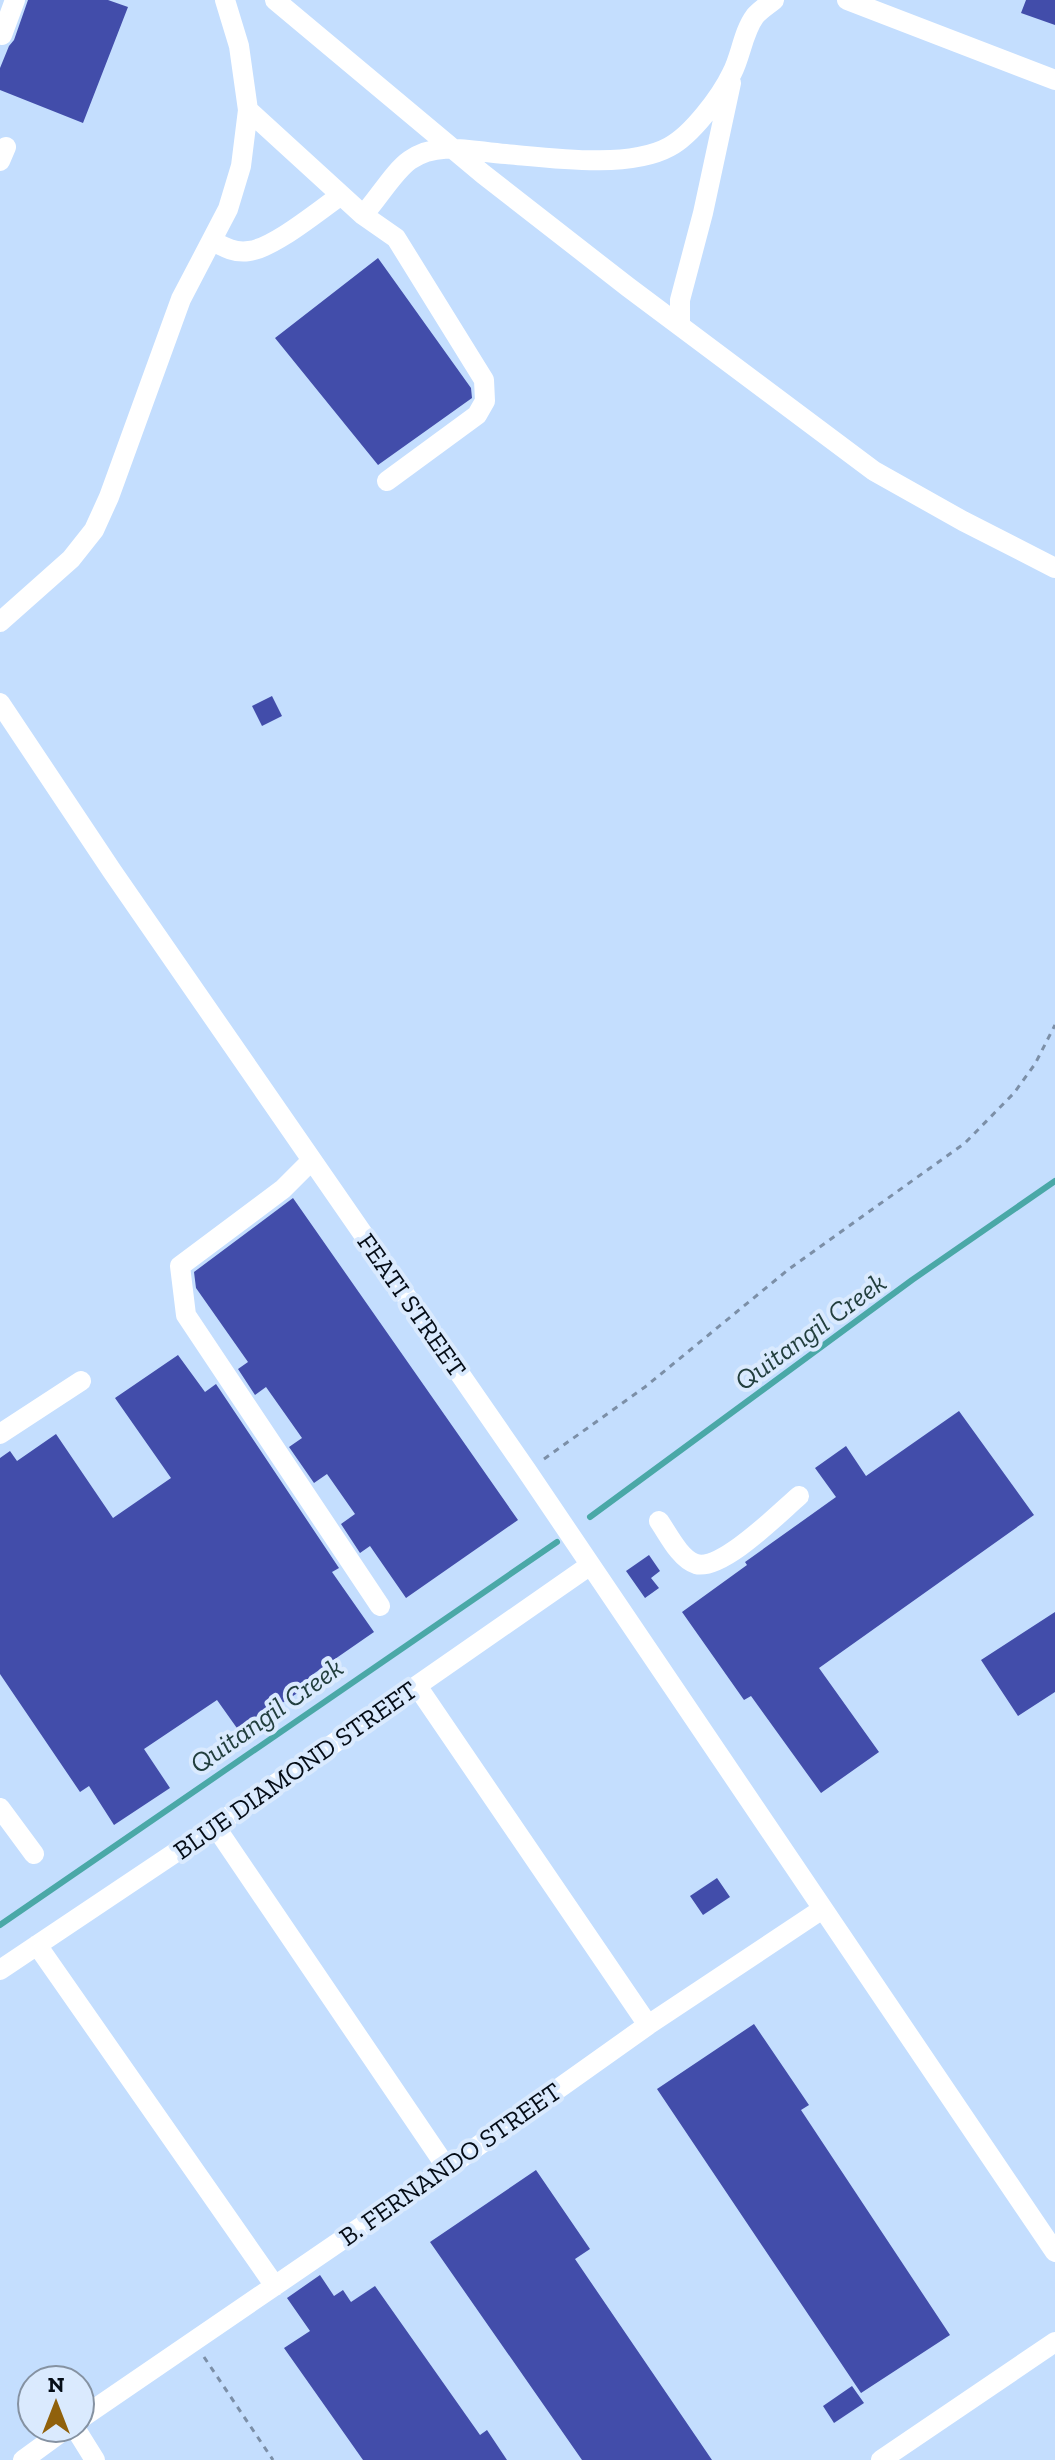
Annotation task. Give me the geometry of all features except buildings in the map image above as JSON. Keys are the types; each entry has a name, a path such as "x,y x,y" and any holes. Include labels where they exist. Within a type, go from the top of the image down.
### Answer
{"street":[{"path":"2,35 15,0"},
{"path":"0,622 71,559 94,530 109,497 181,299 213,241 236,187 248,110 239,46 225,0"},
{"path":"275,0 451,148 680,326 874,471 1055,568"},
{"path":"680,326 680,300 703,213 733,72 754,18 774,0"},
{"path":"847,0 1055,80"},
{"path":"363,215 401,167 433,150 451,148 609,160 641,157 670,147 690,131 733,72"},
{"path":"248,110 340,196 388,231 404,250 478,369 486,391 483,408 387,481"},
{"path":"213,241 239,252 265,247 340,196"},
{"name":"FEATI STREET","path":"0,703 311,1161 527,1471 1055,2252"},
{"path":"311,1161 283,1189 180,1266 182,1293 186,1315 380,1606"},
{"path":"0,1434 81,1381"},
{"path":"659,1521 682,1554 695,1564 711,1564 731,1553 799,1496"},
{"name":"BLUE DIAMOND STREET","path":"0,1970 215,1826 589,1566"},
{"path":"417,1686 648,2025"},
{"path":"0,1808 34,1854"},
{"path":"215,1826 447,2168"},
{"name":"B. FERNANDO STREET","path":"96,2408 447,2168 648,2025 821,1910"},
{"path":"37,1945 275,2286"},
{"path":"881,2460 1055,2342"},
{"path":"23,2460 45,2444"}],"path":[{"path":"527,1471 645,1387 789,1269 965,1143 1014,1093 1035,1064 1055,1025"},
{"path":"193,2341 273,2460"}],"waterway":[{"name":"Quitangil Creek","path":"590,1517 912,1280 1055,1181"},
{"name":"Quitangil Creek","path":"0,1925 557,1542"}]}
